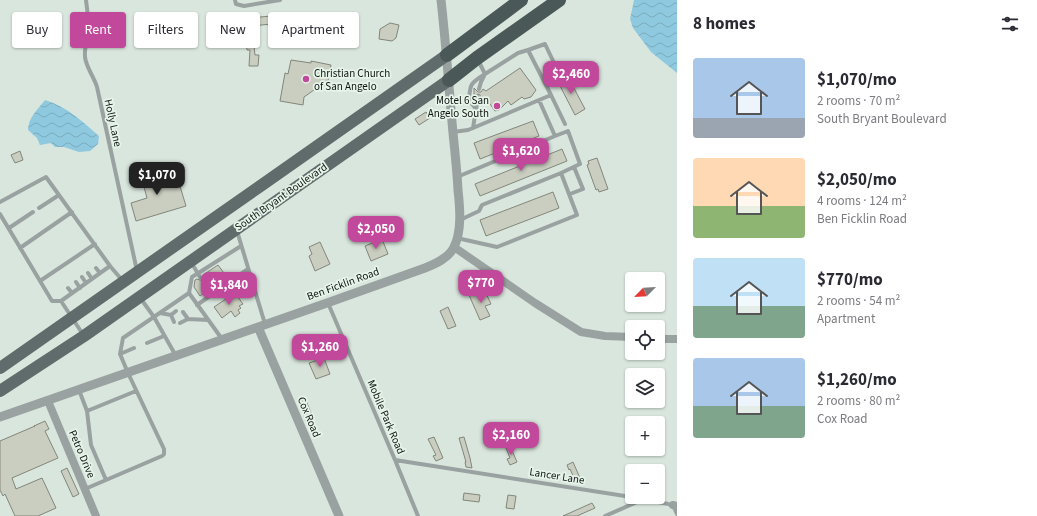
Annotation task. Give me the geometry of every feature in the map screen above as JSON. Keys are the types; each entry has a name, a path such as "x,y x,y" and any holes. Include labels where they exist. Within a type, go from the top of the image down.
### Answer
{"highway":[{"name":"South Bryant Boulevard","path":"447,55 521,0"},
{"name":"South Bryant Boulevard","path":"449,80 476,58 559,0"}],"main road":[{"name":"South Bryant Boulevard","path":"0,368 447,55"},
{"name":"South Bryant Boulevard","path":"0,391 84,336 449,80"},
{"path":"259,187 271,204"}],"street":[{"path":"442,0 460,220 456,243 535,302 581,332 625,337"},
{"name":"Ben Ficklin Road","path":"0,417 327,303 431,265 443,259 452,251 456,243"},
{"name":"Cox Road","path":"261,326 339,516"},
{"path":"665,339 677,339"},
{"name":"Petro Drive","path":"48,401 96,516"}],"lane":[{"name":"Holly Lane","path":"86,0 88,29 85,59 97,87 137,273"},
{"path":"235,0 236,4 244,6 280,0"},
{"path":"476,109 469,100 472,83 518,53 544,44 556,67"},
{"path":"528,50 552,94 565,124"},
{"path":"476,58 485,74"},
{"path":"479,89 480,82 485,74"},
{"path":"453,132 468,130 552,94"},
{"path":"473,128 478,97"},
{"path":"539,100 555,136"},
{"path":"457,177 568,131 580,164 482,206 479,211 460,220"},
{"path":"570,194 583,189 574,167"},
{"path":"456,243 497,247 577,215 562,173"},
{"path":"0,202 46,177 110,266 124,282"},
{"path":"38,208 59,194"},
{"path":"9,228 33,212"},
{"path":"20,248 72,212"},
{"path":"0,214 52,301 61,301 110,266"},
{"path":"236,229 248,269 261,326"},
{"path":"40,281 95,244"},
{"path":"85,490 164,454 164,449 120,354 123,338 189,293 192,277 199,275 241,246"},
{"path":"84,252 87,256"},
{"path":"77,257 80,261"},
{"path":"70,261 74,266"},
{"path":"190,261 199,275"},
{"path":"64,265 67,270"},
{"path":"96,268 100,273"},
{"path":"198,305 248,269"},
{"path":"56,270 60,275"},
{"path":"88,273 92,279"},
{"path":"82,277 86,283"},
{"path":"76,282 80,288"},
{"path":"219,283 222,288"},
{"path":"68,288 72,293"},
{"path":"209,290 212,295"},
{"path":"189,293 222,340"},
{"path":"139,297 154,317 176,356"},
{"path":"61,301 84,336"},
{"name":"Mobile Park Road","path":"327,303 418,516"},
{"path":"183,312 188,319"},
{"path":"160,313 174,314 174,322"},
{"path":"182,318 208,320"},
{"path":"180,323 188,319"},
{"path":"147,343 164,336"},
{"path":"120,354 134,348"},
{"path":"79,390 87,412 91,445 106,480"},
{"path":"87,412 136,391"},
{"name":"Lancer Lane","path":"395,460 625,496"},
{"name":"Lancer Lane","path":"665,503 675,505"},
{"path":"605,516 633,504"},
{"path":"675,505 677,514"}],"water":[{"path":"634,0 677,0 677,73 651,52 633,28 630,19"},
{"path":"45,100 67,110 80,120 99,136 98,144 90,151 79,152 64,147 55,147 51,143 40,145 37,138 28,130 28,126 34,114"}],"building":[{"path":"268,16 268,24 260,25 260,17"},
{"path":"390,23 399,25 396,38 392,41 379,39 380,29"},
{"path":"247,48 254,48 255,55 259,55 258,66 249,66 250,50 247,50"},
{"name":"Christian Church of San Angelo","path":"291,60 311,63 311,61 331,65 327,86 321,85 304,97 303,105 280,101 285,73 288,74"},
{"path":"520,68 536,90 531,97 524,99 522,97 511,105 508,101 499,110 495,111 485,97 481,98 478,94 474,97 474,88 478,92 481,92 483,89 486,91"},
{"path":"567,75 585,109 575,115 557,80"},
{"path":"426,112 430,118 419,125 415,119"},
{"path":"533,121 539,136 480,159 474,143"},
{"path":"562,149 567,161 480,196 475,184"},
{"path":"20,151 23,160 15,163 11,155"},
{"path":"597,158 608,189 599,192 598,189 596,190 587,165 589,164 588,161"},
{"path":"156,164 163,187 179,183 186,206 136,221 131,203 147,198 139,169"},
{"path":"553,192 559,208 486,236 480,220"},
{"path":"382,239 388,254 371,261 365,246"},
{"path":"320,242 330,264 315,271 309,256 312,254 309,247"},
{"path":"218,265 227,277 200,296 194,287 195,280 202,280 203,275"},
{"path":"484,289 491,304 485,306 490,316 480,320 469,295"},
{"path":"235,293 243,304 239,306 241,308 238,310 240,313 235,317 231,311 222,318 214,307"},
{"path":"448,307 456,326 448,329 440,311"},
{"path":"324,358 330,374 316,379 309,363"},
{"path":"305,398 311,413 309,414 312,421 307,423 298,401"},
{"path":"45,421 49,429 45,431 58,458 12,478 16,489 42,478 56,508 38,516 15,516 5,494 3,496 0,490 0,441"},
{"path":"434,437 443,458 436,461 433,456 436,455 428,439"},
{"path":"464,437 472,468 466,467 459,438"},
{"path":"510,446 517,462 510,465 507,459 510,458 506,448"},
{"path":"573,462 580,478 575,480 567,465"},
{"path":"67,468 79,494 73,497 61,471"},
{"path":"464,493 480,495 479,502 463,500"},
{"path":"508,495 516,496 514,509 506,508"},
{"path":"592,503 595,508 577,516 563,516"}],"place":[{"name":"Christian Church of San Angelo","path":"306,79"},
{"name":"Motel 6 San Angelo South","path":"497,106"}]}
